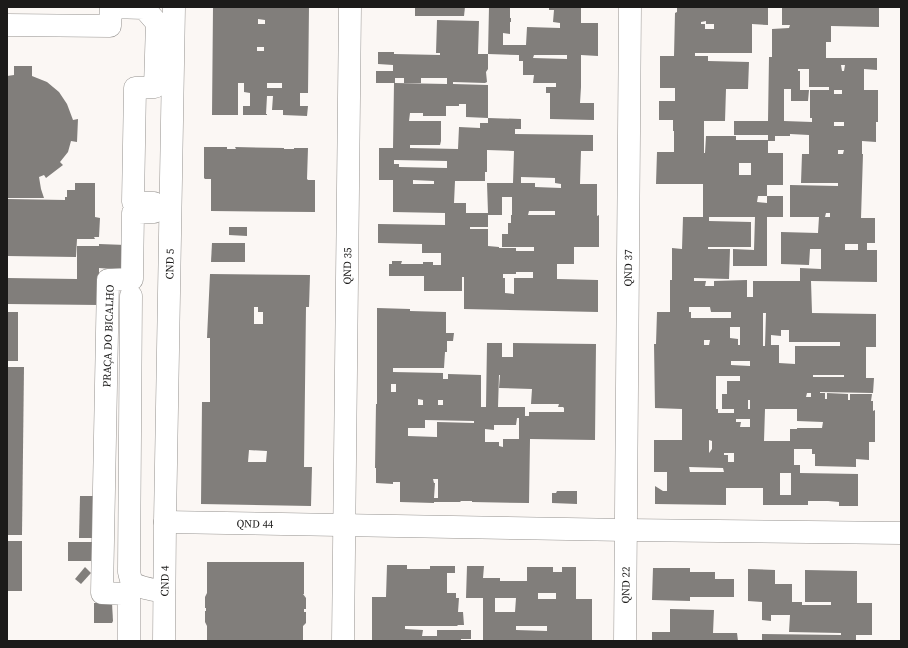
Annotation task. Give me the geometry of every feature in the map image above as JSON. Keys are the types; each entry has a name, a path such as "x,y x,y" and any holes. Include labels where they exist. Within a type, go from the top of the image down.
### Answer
{"street":[{"name":"PRAÇA DO BICALHO","path":"7,25 110,26 111,7 144,8 157,23 155,87 135,88 133,195 133,202 154,204 154,212 134,213 132,279 108,280 102,594 128,594 129,641"},
{"name":"CND 5","path":"165,522 174,7"},
{"name":"QND 35","path":"343,641 350,7"},
{"name":"QND 37","path":"626,530 630,7"},
{"path":"131,296 128,566 131,580 135,584 164,592"},
{"name":"QND 44","path":"165,522 901,533"},
{"name":"CND 4","path":"164,641 165,522"},
{"name":"QND 22","path":"625,641 626,530"}],"building":[{"path":"213,7 309,7 308,93 300,93 300,106 308,106 307,116 283,115 283,110 272,110 273,96 267,96 267,115 243,115 243,106 250,106 250,93 244,92 244,83 238,83 238,115 212,115","holes":["258,19 265,20 265,24 258,24","257,47 264,47 264,51 257,51","267,83 282,83 282,88 267,88"]},
{"path":"415,7 465,7 464,16 415,16"},
{"path":"489,7 510,7 510,34 503,33 503,45 526,45 527,27 560,28 560,23 553,22 554,10 549,10 549,7 581,7 581,23 598,23 598,56 581,55 580,103 594,103 594,120 550,119 550,93 546,93 546,87 556,87 556,83 533,83 534,75 523,75 523,61 519,61 519,55 488,54","holes":["534,55 567,55 567,59 533,58"]},
{"path":"677,7 768,7 768,25 752,24 752,53 695,53 695,56 708,56 708,61 749,62 748,89 726,89 725,121 704,121 705,153 706,136 736,136 736,140 768,140 768,135 734,135 734,121 768,121 769,57 772,57 772,29 789,28 790,25 782,25 782,7 879,7 879,27 831,26 831,42 826,42 826,58 877,58 877,70 864,69 864,90 878,90 878,122 876,122 876,142 862,141 861,218 875,218 875,243 867,243 867,250 877,250 877,282 811,281 812,313 876,314 876,347 866,347 866,378 874,378 873,393 820,392 825,393 825,399 827,399 827,393 848,394 848,400 850,400 850,394 872,394 871,401 873,401 873,411 875,410 875,442 869,442 869,460 856,459 856,467 815,466 815,454 812,454 812,449 794,449 794,465 800,465 800,473 858,474 858,506 839,506 839,502 828,501 808,501 808,505 763,505 763,488 726,488 726,505 655,504 655,486 663,491 667,491 667,472 654,472 654,440 682,440 682,409 655,408 654,344 656,344 657,312 670,312 672,248 682,249 683,217 703,217 703,184 656,184 657,152 674,152 673,120 659,120 659,101 675,101 675,88 660,88 660,56 674,56 675,13 677,12","holes":["706,21 706,24 714,24 714,29 705,29 705,24 701,24 701,22","841,65 845,65 844,71 842,71","798,69 809,69 809,87 829,87 829,90 810,90 810,118 812,118 812,122 784,121 784,89 791,89 791,101 808,101 809,90 800,90 800,71 798,71","834,90 842,90 842,94 834,94","834,122 844,122 844,126 834,126","790,134 809,135 809,154 802,154 801,183 838,183 838,186 790,185 790,217 819,217 818,233 781,232 781,264 809,265 810,249 821,249 821,269 800,268 800,281 753,281 753,297 747,297 747,280 714,281 714,286 705,286 706,281 694,281 694,278 729,279 730,249 708,249 708,247 751,247 751,222 709,221 709,217 755,217 754,250 733,249 733,266 767,266 767,217 783,217 783,196 767,196 767,185 783,185 783,153 768,153 768,141 775,141 775,136 790,136","838,150 844,150 843,154 838,154","739,163 751,163 751,175 739,175","758,196 767,196 767,203 757,202","826,213 830,213 830,217 825,217","845,244 858,244 858,250 845,250","689,307 710,307 711,312 731,312 731,318 691,318","763,313 766,313 765,346 763,346","730,327 740,327 740,345 738,345 738,339 730,338","781,330 789,330 789,342 840,342 840,346 795,346 795,364 779,363 779,345 771,345 771,335 781,336","704,340 710,340 709,345 704,345","731,361 750,361 750,366 731,365","813,375 844,375 844,377 813,377","716,376 740,376 740,381 727,381 727,394 722,394 722,409 734,409 734,413 718,413 718,409 716,409","807,393 811,393 811,397 806,397","748,400 750,400 750,409 748,409","765,409 797,409 797,421 823,422 822,428 790,429 790,441 764,441","736,419 750,419 750,427 740,427 741,422 736,422","709,440 712,441 712,449 709,453","724,453 734,453 734,462 728,462 728,455 724,455","689,467 723,468 724,472 690,472","780,473 791,473 791,495 780,495"]},
{"path":"437,20 479,21 478,54 488,54 488,69 486,72 487,82 453,82 453,84 488,85 488,118 521,119 521,129 515,129 515,134 593,135 593,151 581,151 580,184 597,184 599,247 574,247 574,264 557,264 557,279 598,280 598,312 464,309 464,277 462,277 462,291 424,291 424,276 389,276 389,264 392,264 392,261 402,261 401,264 423,264 423,262 433,262 433,265 441,265 441,253 422,253 422,244 378,243 378,224 445,225 445,213 393,212 393,180 379,180 379,148 393,148 394,83 376,83 376,71 393,71 393,65 378,64 378,52 394,52 394,54 440,55 440,53 436,53","holes":["395,78 404,78 404,83 421,83 421,78 447,78 447,84 395,83","459,104 466,104 466,117 488,118 488,123 480,123 480,128 459,127 458,149 410,148 410,145 440,145 441,141 441,121 409,121 410,113 423,113 423,116 446,116 446,106 459,106","487,150 514,151 513,183 487,183 488,213 466,213 466,203 454,203 455,181 485,181 485,172 487,172","394,160 447,161 447,168 399,167 399,164 394,164","521,177 555,178 555,183 561,184 561,188 535,187 535,183 521,183","413,180 434,181 434,184 413,184","502,197 512,197 511,223 508,223 508,234 502,234 502,247 534,247 534,251 516,251 516,248 499,248 488,246 488,229 470,229 470,227 488,227 488,215 502,215","529,211 555,211 555,215 528,215","533,272 533,278 514,278 514,294 505,293 505,278 503,278 503,274"]},
{"path":"14,66 32,66 32,76 47,82 59,92 67,104 73,120 78,119 77,142 71,141 68,152 60,162 63,165 46,178 44,175 39,177 44,198 7,198 7,76 14,75"},
{"path":"204,147 227,147 227,149 236,149 235,147 284,149 308,148 307,179 315,180 315,212 211,211 211,179 204,178"},
{"path":"75,183 95,183 95,217 100,218 99,237 94,237 95,239 77,239 76,257 7,256 7,199 65,200 65,197 67,197 67,190 75,190"},
{"path":"229,227 247,227 247,236 229,235"},
{"path":"212,243 245,243 245,262 211,262"},
{"path":"99,244 126,245 125,270 99,268 99,305 7,304 7,278 77,279 77,246 99,246"},
{"path":"210,274 310,275 309,307 306,307 304,467 312,467 311,506 201,504 202,402 210,402 210,338 207,338","holes":["254,307 258,307 258,312 263,312 263,324 254,324","249,450 267,451 266,462 248,462"]},
{"path":"377,308 446,312 446,333 454,333 453,341 447,341 447,352 445,352 444,368 393,368 393,372 443,373 443,379 448,379 448,374 481,375 481,407 486,407 487,343 502,343 502,357 513,357 513,343 596,344 595,440 530,439 529,503 472,501 434,503 400,502 400,482 393,482 393,484 376,483","holes":["499,375 499,388 532,389 531,404 559,404 558,407 563,407 564,412 529,412 529,416 525,416 525,407 498,407","391,384 396,384 396,392 391,392","418,399 423,400 423,405 418,405","438,400 443,400 443,405 438,405","517,418 519,418 519,439 503,439 503,447 499,446 499,442 485,442 485,429 494,430 494,425 516,425","425,420 474,421 474,423 437,422 437,437 408,436 408,428 425,428","433,479 438,479 438,498 434,498 435,483"]},
{"path":"7,312 18,312 18,361 7,361"},
{"path":"7,367 24,367 22,535 7,535"},
{"path":"557,491 577,491 577,504 552,503 552,493 556,493"},
{"path":"80,496 97,496 96,538 79,538"},
{"path":"7,541 22,541 22,591 7,591"},
{"path":"68,542 96,542 96,561 68,561"},
{"path":"207,562 304,562 303,594 306,598 306,609 304,609 304,612 306,612 306,623 303,626 303,641 207,641 205,597 207,593"},
{"path":"387,565 407,565 407,569 430,569 430,566 455,566 455,573 447,573 447,593 456,593 456,598 459,598 458,612 463,612 464,625 405,626 405,629 423,630 422,636 437,636 437,630 471,630 471,639 461,639 461,641 372,641 372,597 386,597"},
{"path":"467,566 484,566 483,578 500,578 500,581 527,581 527,567 553,567 553,572 562,572 562,567 576,567 576,599 592,599 592,641 483,641 483,598 466,598","holes":["538,593 556,593 556,599 538,599","495,598 516,598 515,612 495,612","516,626 547,626 547,631 516,630"]},
{"path":"85,567 91,573 81,584 75,579"},
{"path":"653,568 690,568 690,572 715,572 715,579 734,579 734,597 690,597 690,601 652,600"},
{"path":"748,569 775,570 775,584 792,584 792,602 802,602 802,605 831,605 831,602 805,602 805,570 857,571 857,603 872,603 872,635 856,635 856,641 762,641 762,634 841,635 841,633 789,632 790,615 771,615 771,621 762,620 762,602 748,601"},
{"path":"94,603 112,603 112,623 94,623"},
{"path":"670,609 714,610 713,633 737,633 738,641 652,641 652,632 670,632"}]}
